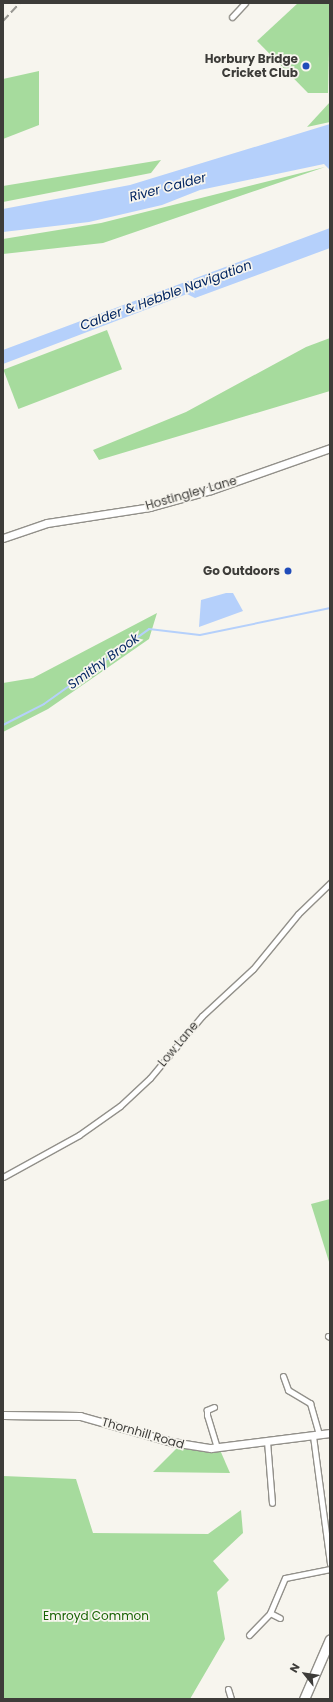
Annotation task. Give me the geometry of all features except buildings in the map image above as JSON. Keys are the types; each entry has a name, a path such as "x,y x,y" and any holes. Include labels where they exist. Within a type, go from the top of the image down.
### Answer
{"highway":[{"path":"304,1699 329,1642"}],"main road":[{"name":"Hostingley Lane","path":"3,538 47,523 150,507 204,492 330,448"},
{"name":"Thornhill Road","path":"3,1415 80,1416 172,1442 217,1447 330,1433"}],"street":[{"path":"232,17 245,3"},
{"name":"Low Lane","path":"3,1177 79,1135 120,1106 150,1078 202,1016 253,969 298,914 330,883"},
{"path":"283,1376 288,1390 310,1403 316,1435 330,1564"},
{"path":"214,1406 207,1410 207,1414 217,1447"},
{"path":"267,1441 272,1503"},
{"path":"249,1635 264,1616 270,1613 285,1578 330,1569"},
{"path":"270,1613 280,1618"},
{"path":"228,1689 231,1699"}],"green space":[{"name":"Horbury Bridge Cricket Club","path":"298,3 330,3 328,93 308,93 257,41"},
{"path":"39,71 39,125 3,139 3,79"},
{"path":"330,102 330,122 307,127"},
{"path":"161,160 151,173 3,202 3,186"},
{"path":"325,167 103,243 3,254 3,239 101,223"},
{"path":"107,330 122,369 18,409 3,370"},
{"path":"330,338 330,391 99,460 93,450 186,412 306,347"},
{"path":"157,613 149,639 48,709 3,732 3,683 33,678"},
{"path":"330,1199 330,1265 311,1204"},
{"path":"178,1447 220,1450 230,1473 153,1472"},
{"name":"Emroyd Common","path":"3,1476 76,1479 93,1533 208,1534 241,1510 243,1533 213,1561 229,1580 217,1592 225,1639 190,1699 3,1699"}],"water":[{"name":"River Calder","path":"330,124 330,170 324,164 200,190 162,205 89,222 3,232 3,209 130,185"},
{"name":"Calder & Hebble Navigation","path":"330,228 330,248 195,298 187,294 3,364 3,350"},
{"path":"226,593 233,593 243,611 199,627 201,600"}],"waterway":[{"name":"Smithy Brook","path":"3,725 44,704 149,629 200,635 330,608"}],"railway":[{"path":"3,21 20,3"}],"place":[{"name":"Horbury Bridge Cricket Club","path":"306,66"},
{"name":"Go Outdoors","path":"288,571"}]}
